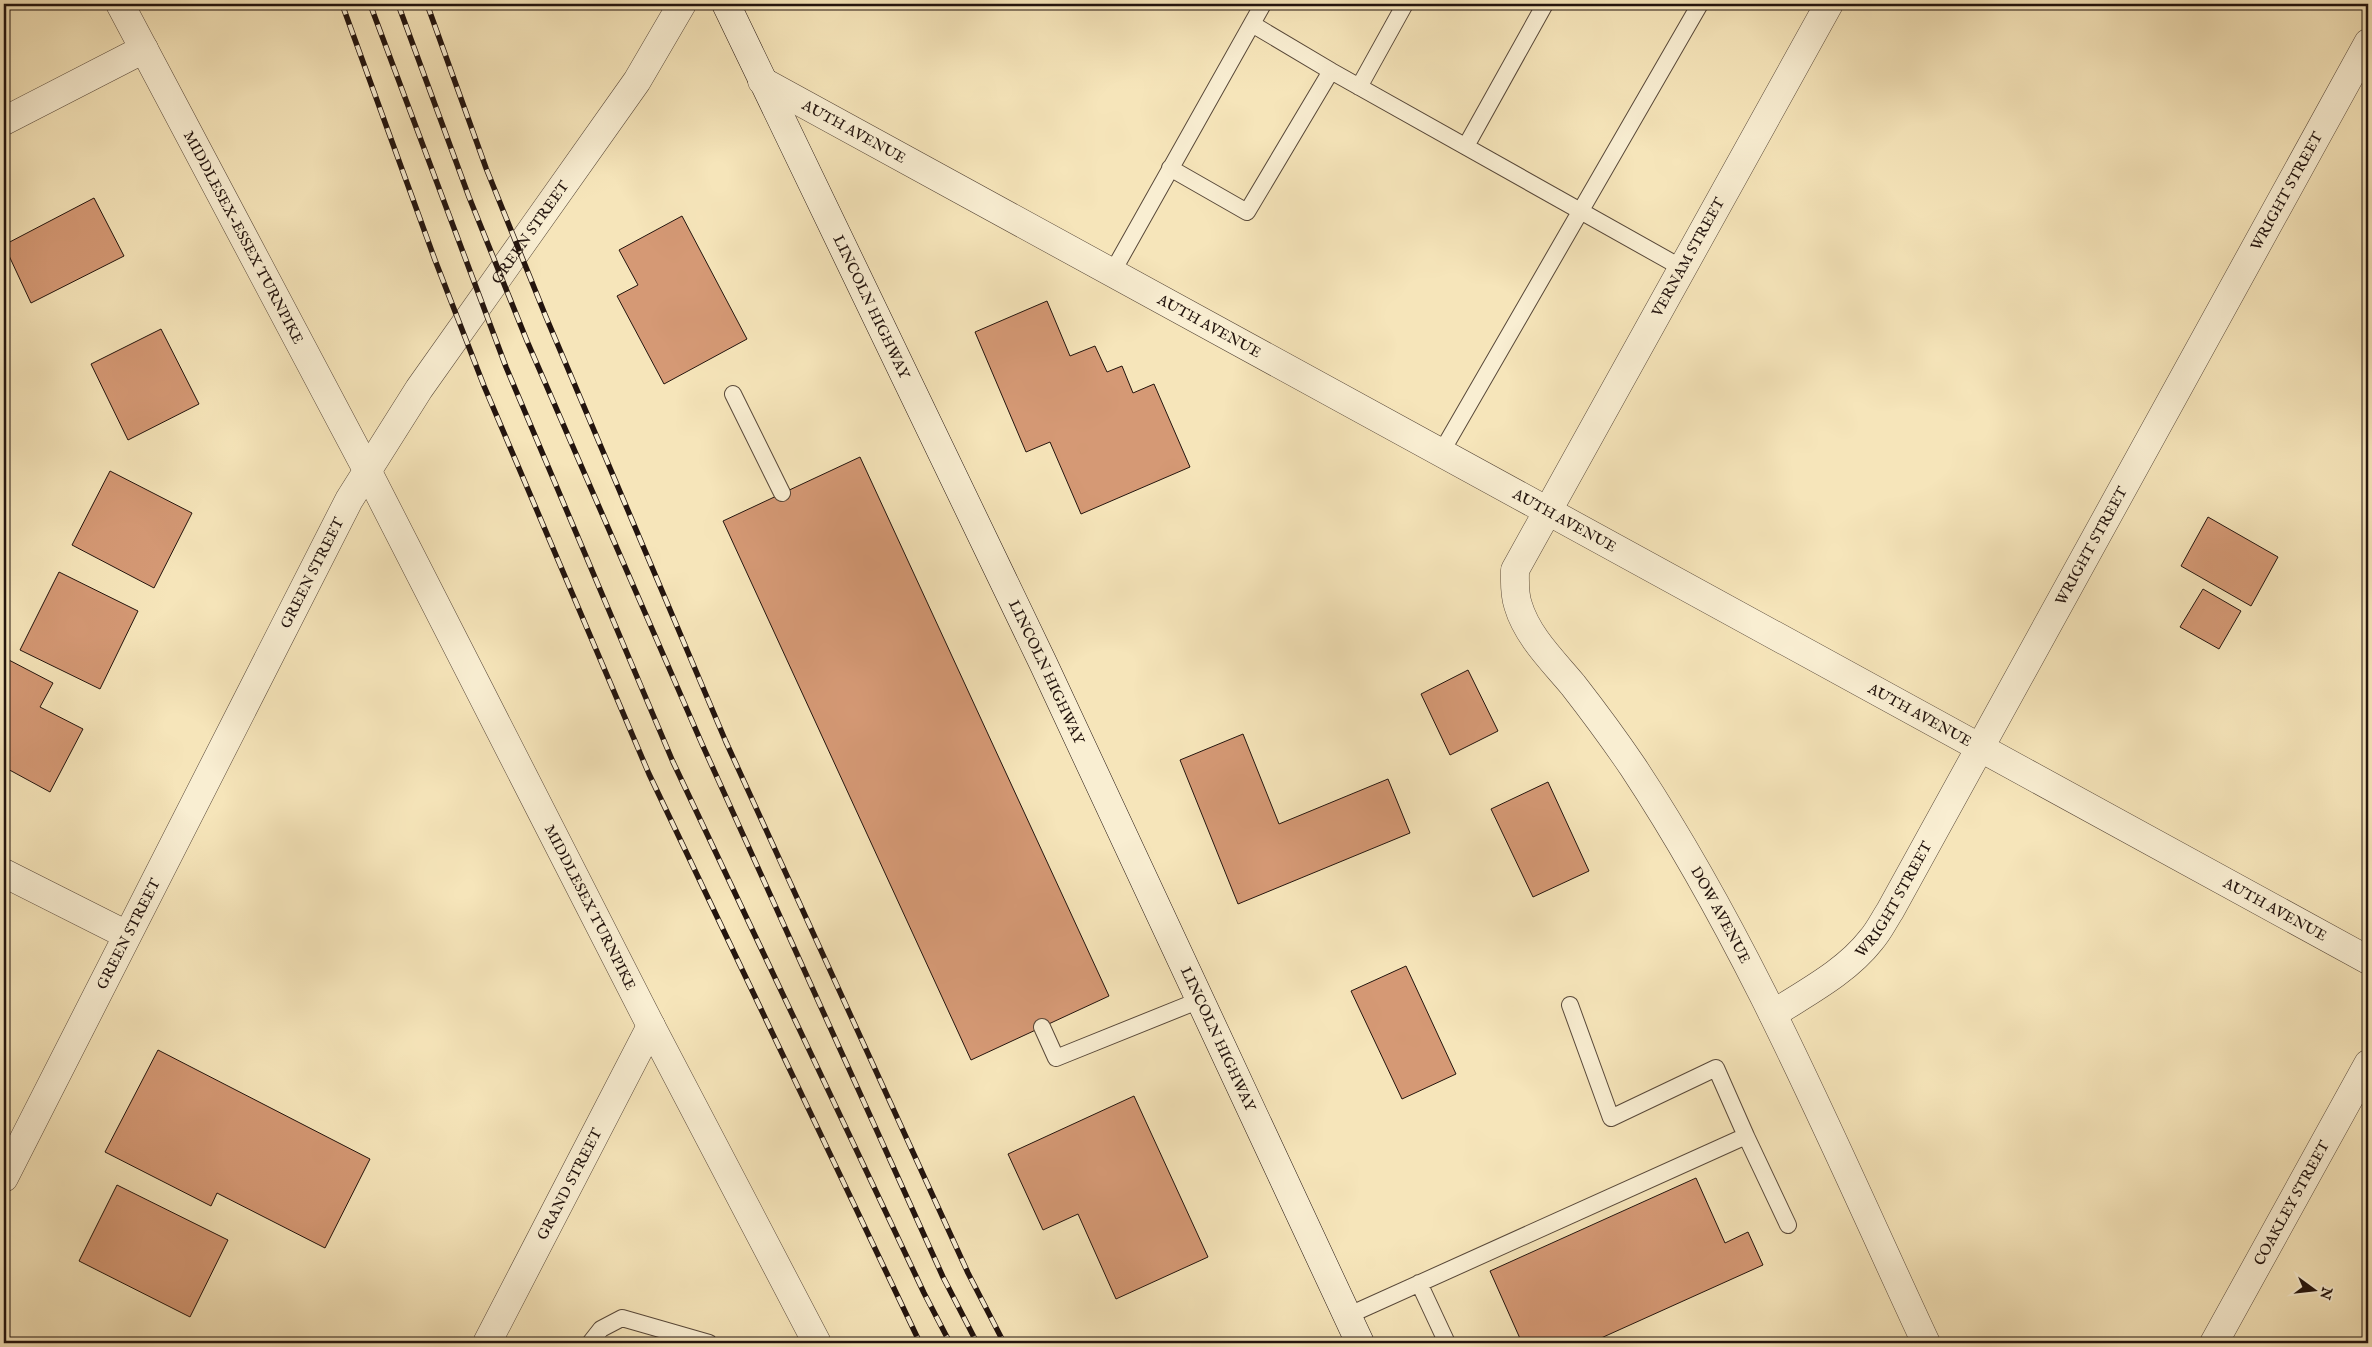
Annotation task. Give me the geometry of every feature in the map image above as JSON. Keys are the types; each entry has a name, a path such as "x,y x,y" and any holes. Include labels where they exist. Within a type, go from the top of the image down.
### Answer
{"street":[{"name":"MIDDLESEX-ESSEX TURNPIKE","path":"120,4 367,470"},
{"name":"GREEN STREET","path":"4,1178 326,543 367,470 419,389 636,81 682,4"},
{"name":"LINCOLN HIGHWAY","path":"726,4 1043,663 1360,1343"},
{"name":"VERNAM STREET","path":"1549,510 1829,4"},
{"name":"WRIGHT STREET","path":"1773,1014 1830,977 1871,940 1890,910 1982,747 2368,43"},
{"path":"4,121 144,49"},
{"name":"AUTH AVENUE","path":"762,81 1442,451 2368,960"},
{"name":"MIDDLESEX TURNPIKE","path":"367,470 814,1342"},
{"name":"DOW AVENUE","path":"1549,510 1516,570 1515,590 1518,606 1533,635 1590,708 1632,767 1670,827 1748,965 1773,1014 1926,1343"},
{"path":"4,873 127,935"},
{"name":"GRAND STREET","path":"487,1343 651,1026"},
{"name":"COAKLEY STREET","path":"2214,1343 2368,1064"}],"lane":[{"path":"1113,271 1263,4"},
{"path":"1359,87 1405,4"},
{"path":"1466,146 1545,4"},
{"path":"1442,451 1700,4"},
{"path":"1252,24 1359,87 1682,268"},
{"path":"1170,168 1247,212 1331,71"},
{"path":"734,394 782,493"},
{"path":"1042,1027 1056,1058 1200,1000"},
{"path":"1570,1005 1611,1118 1716,1068 1788,1224"},
{"path":"1347,1316 1746,1136"},
{"path":"1419,1283 1447,1343"},
{"path":"590,1343 601,1329 622,1318 709,1343"}],"building":[{"path":"94,198 124,256 31,303 4,245"},
{"path":"682,216 747,339 664,384 617,296 638,285 619,250"},
{"path":"1047,301 1070,356 1095,346 1107,372 1122,366 1133,393 1154,384 1190,467 1081,514 1050,442 1026,452 975,332"},
{"path":"161,329 199,404 128,440 91,364"},
{"path":"860,457 1109,996 971,1060 723,521"},
{"path":"110,471 192,513 154,588 72,545"},
{"path":"2208,517 2278,557 2251,606 2181,566"},
{"path":"59,572 138,611 100,689 20,650"},
{"path":"2203,589 2241,611 2219,649 2180,627"},
{"path":"7,659 53,683 40,707 83,729 50,792 4,767 4,664"},
{"path":"1468,670 1498,731 1450,755 1421,694"},
{"path":"1243,734 1279,824 1388,779 1410,833 1238,904 1180,760"},
{"path":"1548,782 1589,871 1533,897 1491,809"},
{"path":"1406,966 1456,1074 1402,1099 1351,991"},
{"path":"158,1050 370,1159 325,1248 217,1193 211,1206 105,1152"},
{"path":"1134,1096 1208,1257 1116,1299 1078,1214 1043,1230 1008,1154"},
{"path":"1696,1178 1725,1243 1748,1232 1763,1265 1590,1343 1522,1343 1490,1271"},
{"path":"117,1185 228,1240 190,1317 79,1261"}],"railway":[{"path":"342,4 435,260 484,386 649,774 920,1343"},
{"path":"370,4 506,367 673,762 924,1293 950,1343"},
{"path":"398,4 469,197 527,341 702,744 943,1277 977,1343"},
{"path":"427,4 486,168 546,317 726,742 968,1273 1004,1343"}]}
